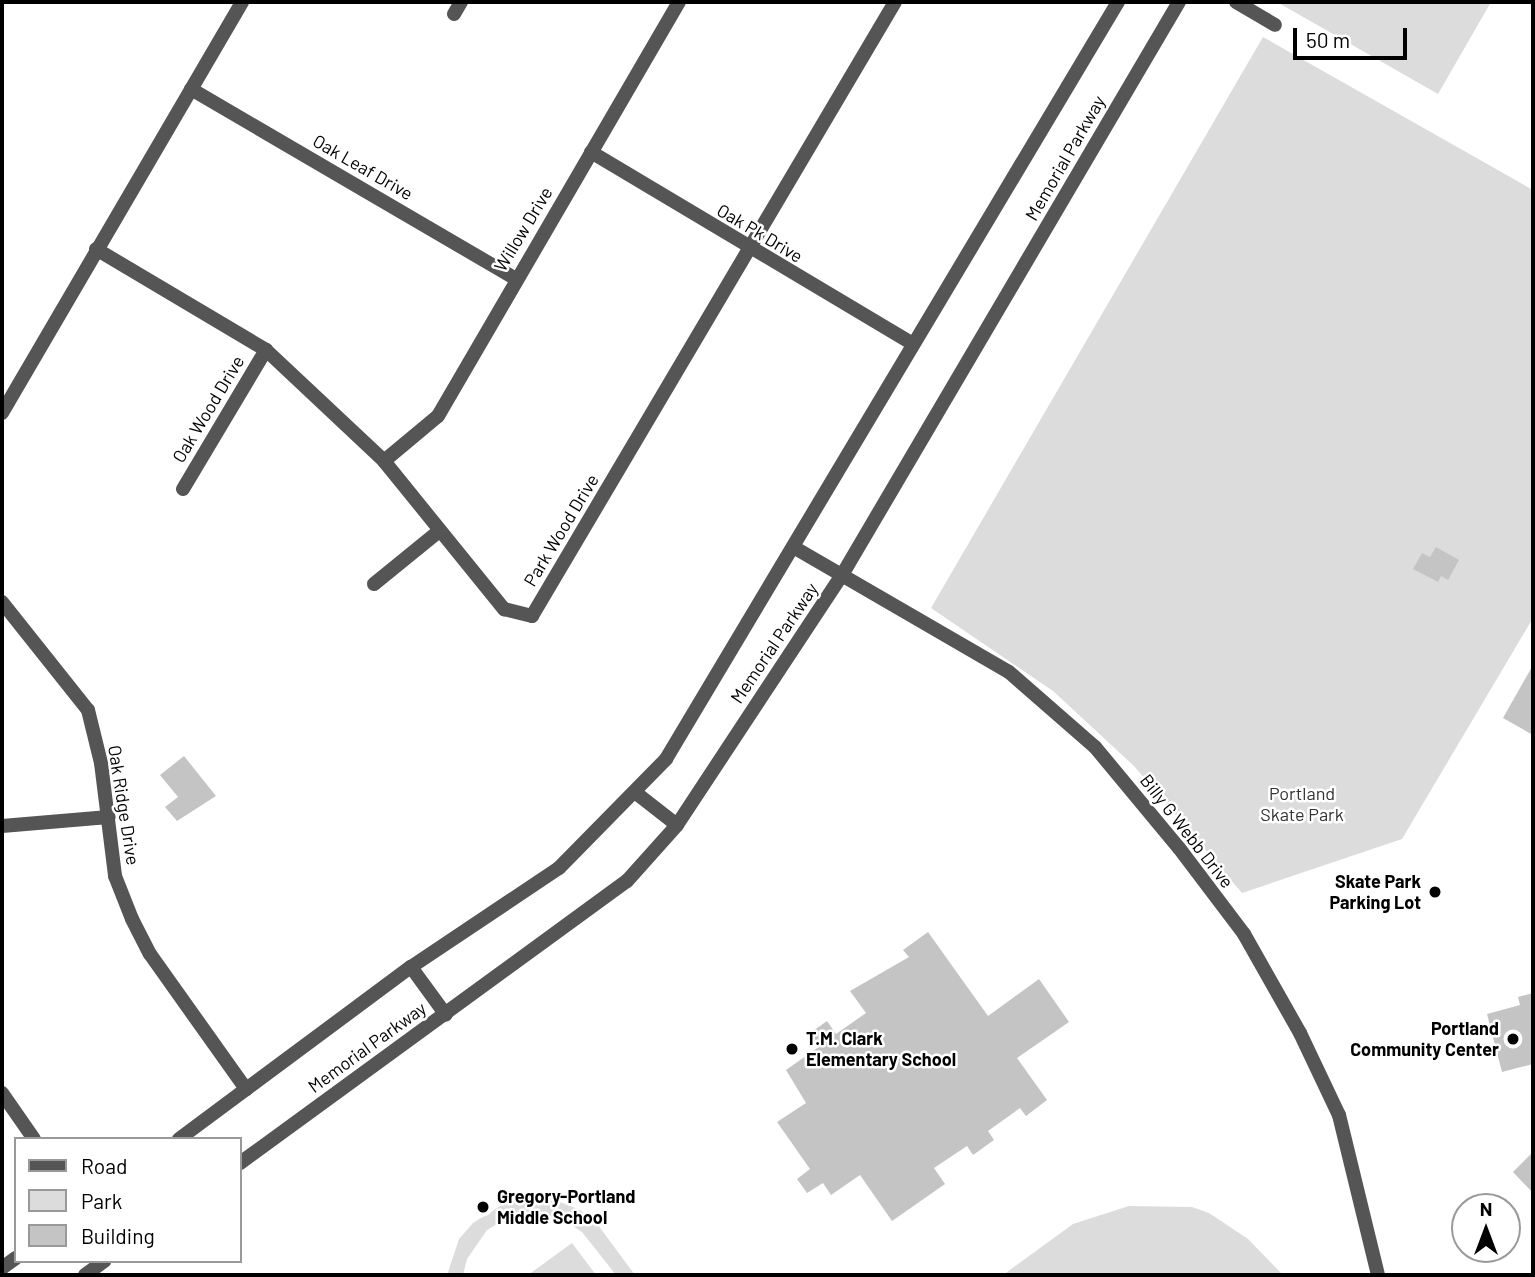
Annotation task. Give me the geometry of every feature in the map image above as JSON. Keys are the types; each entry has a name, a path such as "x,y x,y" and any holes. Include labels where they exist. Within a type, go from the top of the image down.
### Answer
{"street":[{"path":"2,414 242,2"},
{"name":"Willow Drive","path":"384,461 438,416 515,278 679,2"},
{"name":"Park Wood Drive","path":"96,249 266,350 384,461 438,532 504,608 532,616 751,250 895,2"},
{"name":"Memorial Parkway","path":"182,1137 411,967 559,868 636,793 666,759 706,699 911,344 1118,2"},
{"name":"Memorial Parkway","path":"242,1162 627,881 677,825 842,575 1179,2"},
{"path":"1236,2 1275,24"},
{"name":"Oak Leaf Drive","path":"191,89 515,278"},
{"name":"Oak Pk Drive","path":"591,152 911,344"},
{"name":"Oak Wood Drive","path":"183,489 266,350"},
{"path":"374,583 438,532"},
{"name":"Billy G Webb Drive","path":"795,548 1009,672 1096,747 1178,848 1244,934 1300,1033 1339,1115 1378,1275"},
{"name":"Oak Ridge Drive","path":"2,602 88,710 109,817 115,876 132,919 150,954 246,1089"},
{"path":"636,793 677,825"},
{"path":"2,827 109,817"},
{"path":"411,967 446,1015"},
{"path":"2,1093 33,1137"},
{"path":"85,1275 101,1263"}],"green space":[{"path":"1277,2 1491,2 1438,94"},
{"name":"Portland Skate Park","path":"1263,37 1533,190 1533,618 1402,839 1242,893 1134,766 1053,691 931,608"},
{"path":"522,1199 560,1202 580,1210 595,1221 635,1275 616,1275 582,1232 564,1220 543,1214 504,1220 487,1230 467,1259 463,1275 447,1275 459,1239 473,1223 505,1203"},
{"path":"1129,1206 1192,1207 1209,1213 1248,1239 1283,1275 1003,1275 1073,1224"},
{"path":"572,1243 596,1275 528,1275"}],"building":[{"path":"1436,547 1459,560 1448,580 1441,576 1438,582 1413,569 1422,553 1430,557"},
{"path":"1533,665 1533,735 1503,718"},
{"path":"184,756 216,796 177,821 165,807 178,797 160,775"},
{"path":"928,932 988,1016 1039,979 1069,1022 1017,1058 1047,1100 1026,1116 1020,1108 988,1131 994,1140 973,1155 967,1146 934,1168 945,1184 892,1221 860,1175 831,1195 823,1183 807,1193 797,1179 810,1169 777,1122 806,1103 786,1070 820,1046 810,1033 827,1021 836,1034 866,1013 850,991 909,957 903,950"},
{"name":"Portland Community Center","path":"1533,993 1533,1064 1502,1072 1487,1014 1520,1005 1518,997"},
{"path":"1533,1152 1533,1193 1513,1172"}],"place":[{"name":"Skate Park Parking Lot","path":"1435,892"},
{"name":"Portland Community Center","path":"1513,1039"},
{"name":"T.M. Clark Elementary School","path":"792,1049"},
{"name":"Gregory-Portland Middle School","path":"483,1207"}]}
